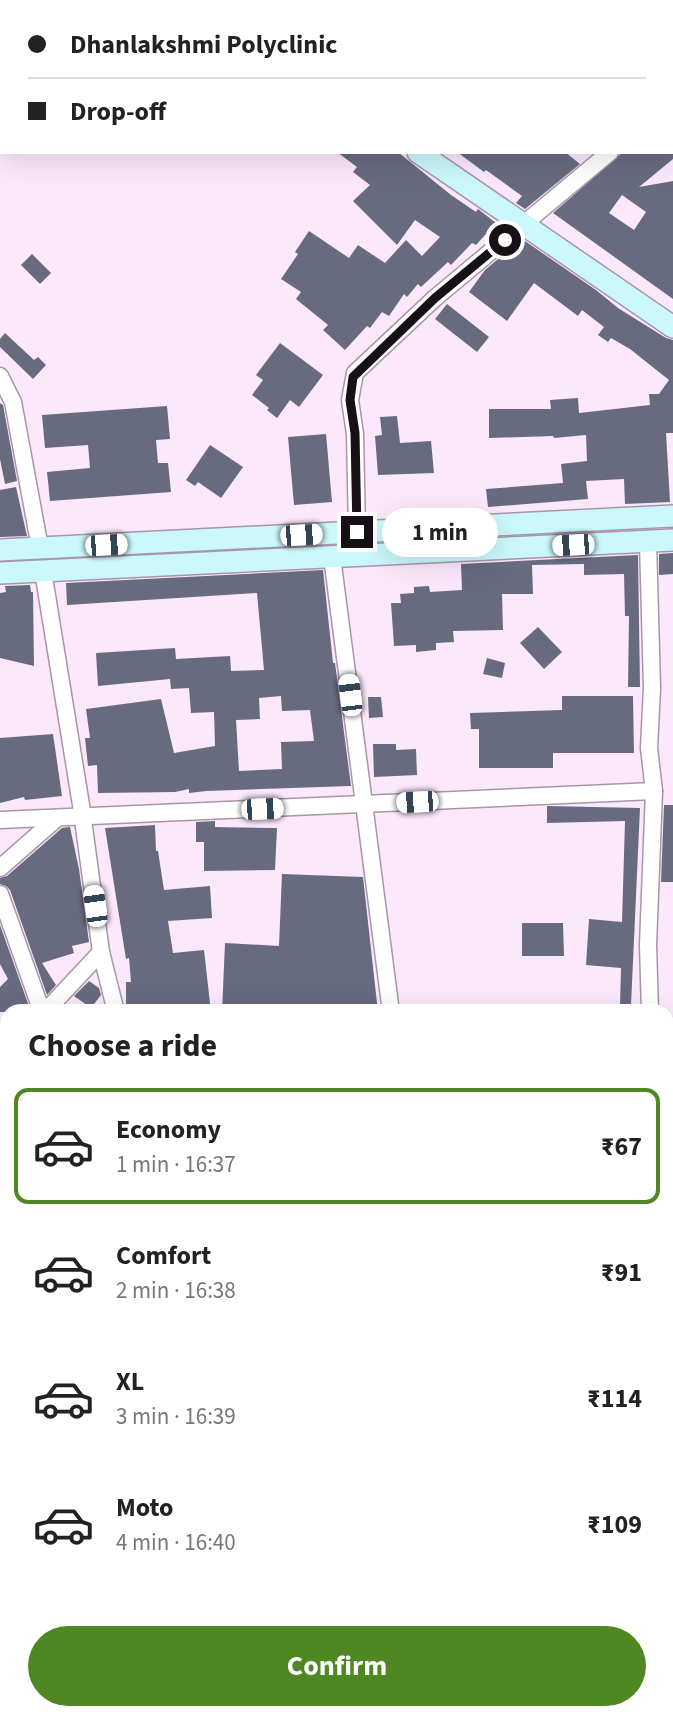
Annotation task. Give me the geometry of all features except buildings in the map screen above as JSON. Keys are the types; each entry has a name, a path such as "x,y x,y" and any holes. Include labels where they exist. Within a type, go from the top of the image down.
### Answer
{"main road":[{"path":"421,154 673,327"},
{"path":"0,550 673,516"},
{"path":"446,528 447,551"},
{"path":"0,573 673,540"},
{"path":"106,545 107,568"}],"street":[{"path":"584,154 593,167"},
{"path":"357,532 355,433 350,400 353,377 435,298 608,154"},
{"path":"0,376 13,402 40,548"},
{"path":"648,542 652,688 649,748 654,791 649,932 650,1004"},
{"path":"332,557 390,1004"},
{"path":"43,571 101,952 114,1004"},
{"path":"0,820 654,791"},
{"path":"0,868 57,818"},
{"path":"0,894 40,1004"},
{"path":"51,1004 101,952"}],"route":[{"path":"357,532 355,433 350,400 355,373 435,298 505,240"}]}
